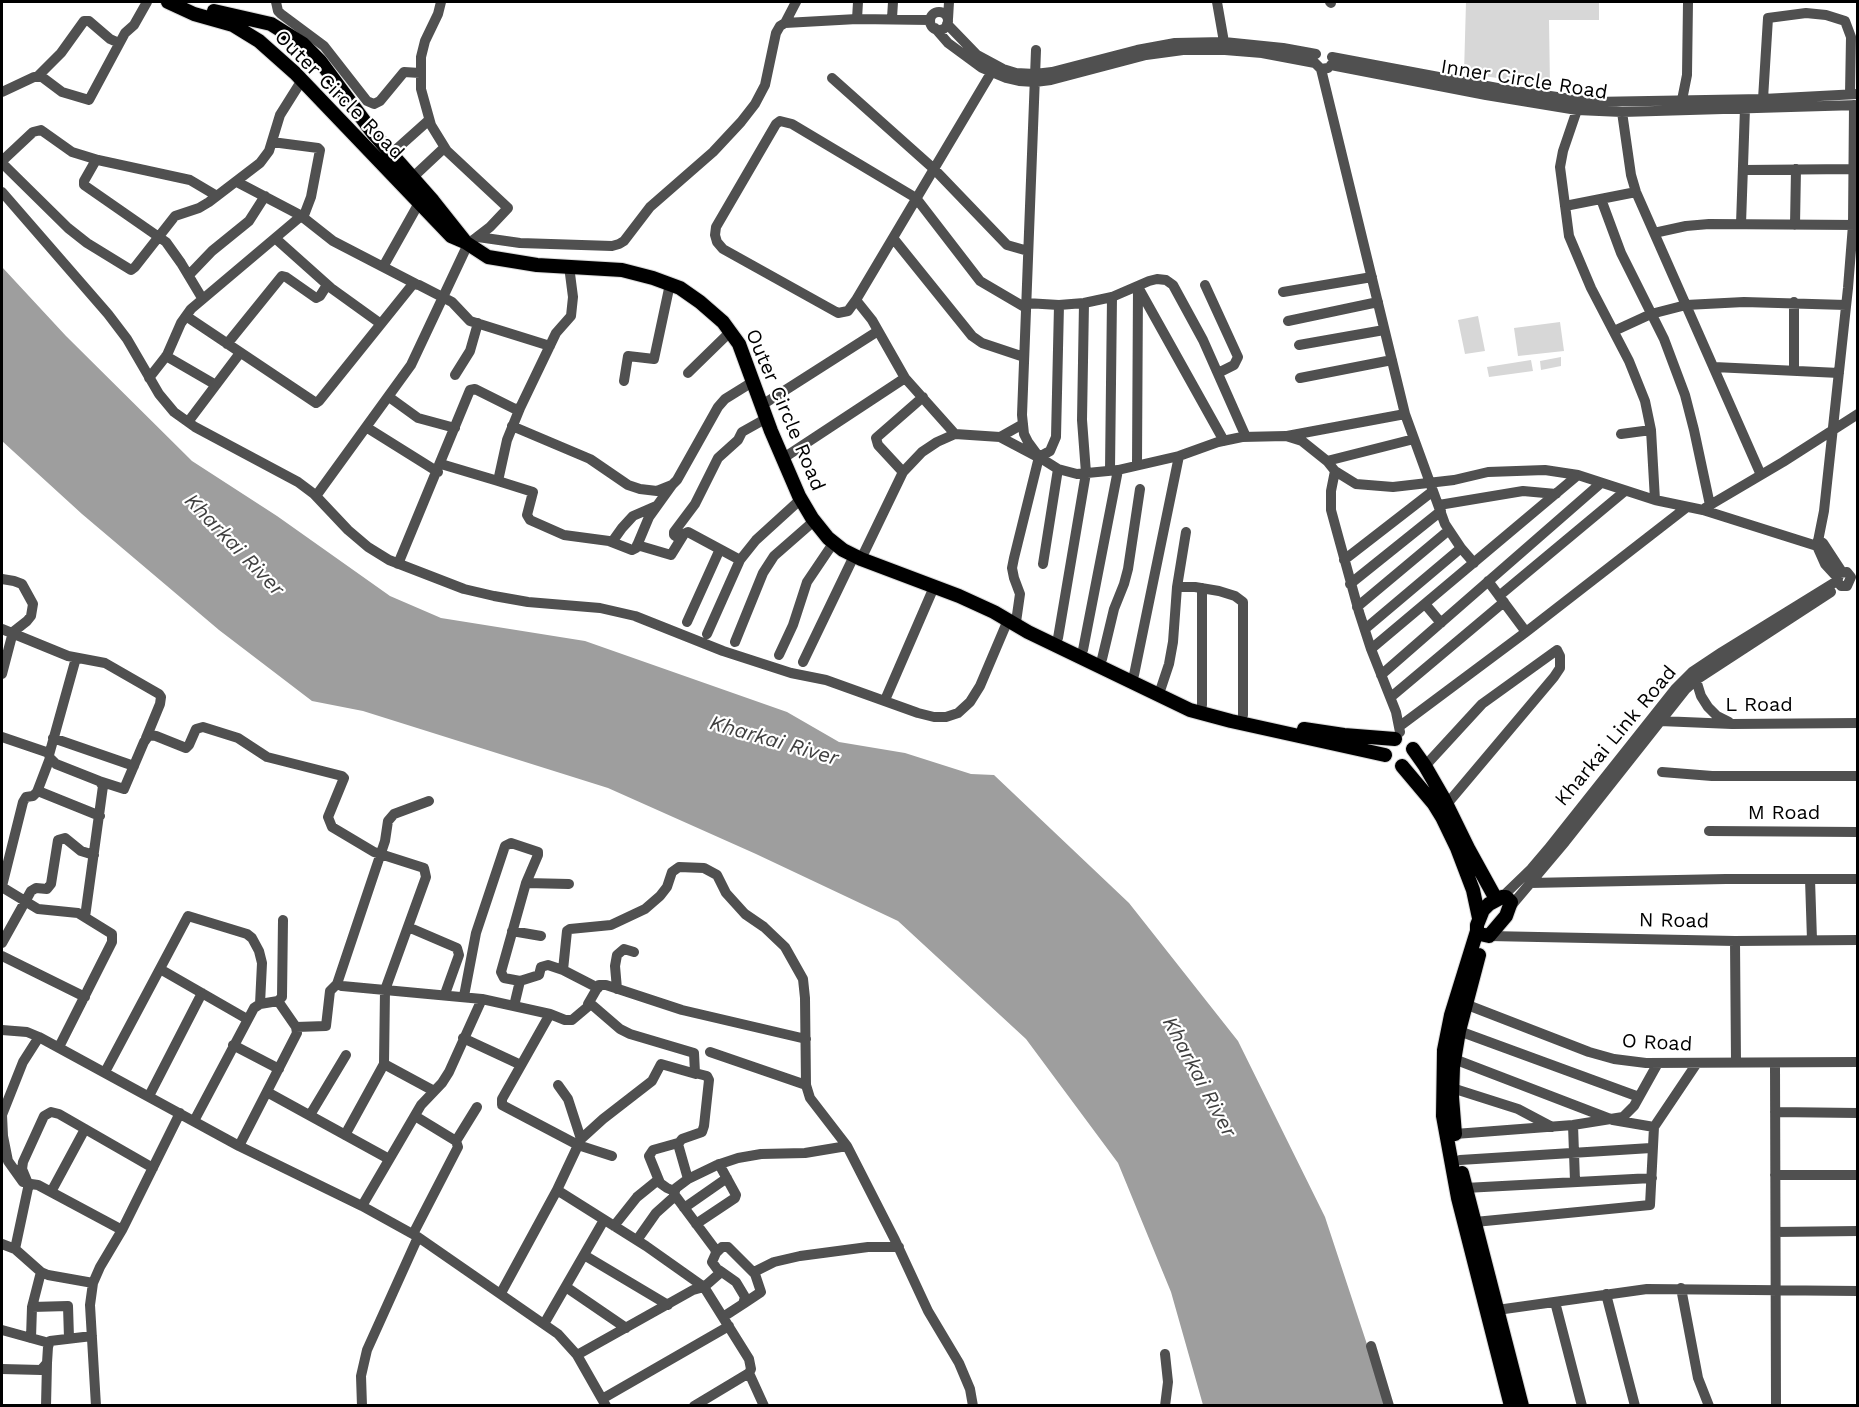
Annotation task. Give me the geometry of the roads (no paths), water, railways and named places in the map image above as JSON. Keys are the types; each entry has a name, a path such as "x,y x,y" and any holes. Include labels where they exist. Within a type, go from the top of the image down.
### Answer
{"main road":[{"name":"Outer Circle Road","path":"168,2 194,14 234,26 246,32 278,57 451,236 470,241"},
{"name":"Outer Circle Road","path":"187,2 201,8 271,24 303,44 320,61 391,154 458,231 488,257 499,260 622,270 680,288 700,302 723,322 739,344 782,459 801,499 814,520 834,542 857,558 934,587 1012,621 1028,632 1155,689"},
{"path":"1012,621 1035,628 1102,659 1208,716 1385,755 1391,764 1402,766 1409,763 1413,756 1413,749"},
{"path":"1155,689 1202,705 1329,734 1398,734 1410,744 1425,765 1447,804 1468,850 1503,900 1502,922 1483,930"},
{"path":"1385,755 1387,745 1398,734"},
{"path":"1402,766 1442,817 1473,890 1483,930 1451,1015 1444,1050 1443,1116 1458,1198 1522,1406"},
{"path":"1503,900 1489,904 1459,1031 1452,1088 1455,1134 1465,1188 1475,1222 1511,1406"}],"street":[{"path":"38,76 45,78 62,92 89,99 93,96 119,43 134,25 147,2"},
{"path":"276,2 281,14 324,46 367,101 374,104 380,101 404,72 420,73"},
{"path":"316,496 418,353 470,241 490,228 508,208 444,147 429,120 421,88 421,57 441,2"},
{"path":"785,23 796,2"},
{"path":"857,19 858,2"},
{"path":"892,18 893,2"},
{"path":"935,16 940,29 947,21 949,2"},
{"path":"1217,2 1224,42"},
{"path":"1681,105 1687,75 1688,2"},
{"path":"470,241 612,246 624,241 650,207 713,152 755,104 765,85 776,33 785,23 935,16 941,12 947,21"},
{"path":"1503,900 1530,883 1660,721 1696,680 1844,578 1825,564 1817,543 1823,518 1846,305 1853,288 1855,99 1851,37 1845,21 1826,15 1806,13 1768,18 1763,99"},
{"name":"Inner Circle Road","path":"935,16 957,50 991,73 1019,81 1079,74 1146,56 1183,50 1253,52 1567,99 1613,103 1745,108 1855,99"},
{"path":"2,92 38,76 54,61 84,21 89,21 105,35 119,43"},
{"name":"Inner Circle Road","path":"947,21 969,48 990,63 1035,78 1157,45 1224,42 1272,47 1323,62 1486,95 1576,110 1622,112 1681,105"},
{"path":"1036,50 1023,424 1028,442 1040,457"},
{"path":"1323,62 1405,414 1449,530 1461,549 1474,563"},
{"path":"991,73 916,198 856,300 848,311 838,313 723,249 717,242 716,227 776,124 780,121 792,123 916,198 980,281 1026,306 1084,303 1112,297 1157,279 1166,280 1173,285 1203,340 1246,437"},
{"path":"1687,75 1695,105"},
{"path":"832,78 934,169 1007,245 1028,251"},
{"path":"218,196 190,180 72,152 41,130 33,132 2,162 68,228 129,269 135,267 175,216 199,208 218,196 237,182 260,163 269,151 280,115 302,80"},
{"name":"Inner Circle Road","path":"1695,105 1763,99 1855,99"},
{"path":"1741,224 1745,108"},
{"path":"1576,110 1560,168 1570,243 1639,383 1647,407 1651,430 1655,500"},
{"path":"1622,112 1631,175 1636,192 1761,475"},
{"path":"391,154 429,120"},
{"path":"149,378 166,356 186,316 202,298 302,217 311,197 320,150 272,142"},
{"path":"412,178 444,147"},
{"path":"96,159 84,185 158,236 175,253 202,298"},
{"path":"1795,225 1797,169"},
{"path":"1743,170 1854,169"},
{"path":"237,182 302,217 333,241 443,297 456,305 465,318 550,346"},
{"path":"2,192 108,314 127,339 159,394 174,412 188,422 282,472 316,496 368,547 398,564 464,589 494,597 618,611 765,665 826,680 934,717 946,717 958,713 970,702 1012,621 1020,594 1012,568 1040,457 1050,451 1056,437 1059,305"},
{"path":"1565,206 1636,192"},
{"path":"189,276 212,251 249,221 265,196"},
{"path":"1600,200 1621,253 1664,339 1685,395 1694,430 1706,507"},
{"path":"383,267 419,204"},
{"path":"1654,232 1686,226 1741,224 1855,225"},
{"path":"490,228 520,243"},
{"path":"275,238 327,285 381,324"},
{"path":"893,238 972,336 982,343 1024,357"},
{"path":"498,481 512,426 550,346 561,327 571,316 573,307 569,266"},
{"path":"227,344 282,276 316,298 327,285"},
{"path":"1283,292 1372,277"},
{"path":"186,316 318,403 410,286 416,284"},
{"path":"624,381 628,356 654,359 670,284"},
{"path":"1204,285 1238,357 1234,364 1218,373"},
{"path":"1138,286 1224,441"},
{"path":"1137,465 1138,286"},
{"path":"1083,650 1114,470 1112,297"},
{"path":"856,300 878,331 905,378 956,434"},
{"path":"1288,321 1378,302"},
{"path":"1614,331 1652,314 1686,305 1744,302 1846,305"},
{"path":"1794,302 1794,371"},
{"path":"1058,638 1086,473 1082,431 1084,303"},
{"path":"455,375 470,351 478,324"},
{"path":"1299,345 1384,330"},
{"path":"680,539 674,535 674,532 695,504 718,458 738,440 742,432 765,412 878,331"},
{"path":"688,373 730,332"},
{"path":"188,422 240,352"},
{"path":"166,356 216,385"},
{"path":"1300,378 1392,360"},
{"path":"1714,368 1839,373"},
{"path":"782,459 905,378"},
{"path":"366,427 439,468 498,481 533,492 527,515 530,520 564,535 612,542 632,550 636,548 656,506 677,480 718,407 725,399 754,381"},
{"path":"398,564 472,389 515,409 520,408"},
{"path":"388,397 418,418 455,428"},
{"path":"903,472 878,445 876,438 923,397"},
{"path":"803,662 903,472 922,452 937,442 956,434 1000,437 1040,457 1058,469 1086,473 1114,470 1179,456 1224,441 1246,437 1286,436 1405,414"},
{"path":"1706,507 1857,414"},
{"path":"1000,437 1023,424"},
{"path":"512,426 590,459 628,485 649,491 665,489 672,485"},
{"path":"1621,434 1651,430"},
{"path":"1286,436 1302,441 1327,461 1335,471 1356,484 1393,488 1431,486 1488,472 1545,470 1578,475 1655,500 1687,507 1706,507 1817,543"},
{"path":"1327,461 1414,439"},
{"path":"1134,675 1179,456"},
{"path":"1043,564 1058,469"},
{"path":"1335,471 1330,491 1331,510 1357,607 1371,650 1391,698 1398,734 1687,507"},
{"path":"1371,650 1578,475"},
{"path":"1381,675 1601,483"},
{"path":"1344,561 1431,486"},
{"path":"1102,659 1114,609 1126,577 1140,489"},
{"path":"1391,698 1625,491"},
{"path":"1350,584 1440,508 1512,492 1556,494"},
{"path":"707,633 740,560 756,540 801,499"},
{"path":"612,542 633,516 656,506"},
{"path":"735,642 763,573 774,556 814,520"},
{"path":"1357,607 1449,530"},
{"path":"637,544 671,555 680,539 688,532 740,560"},
{"path":"1155,689 1169,664 1177,587 1186,532"},
{"path":"779,656 793,625 807,582 834,542"},
{"path":"687,622 720,549"},
{"path":"1365,629 1461,549"},
{"name":"Kharkai Link Road","path":"1503,900 1548,849 1675,689 1692,672 1844,578 1857,565"},
{"path":"2,579 22,584 33,604 31,616 13,632 2,674"},
{"path":"1488,581 1526,632"},
{"path":"885,700 934,587"},
{"path":"1177,587 1202,588 1235,596 1243,602 1243,715"},
{"path":"1202,588 1202,705"},
{"path":"1425,604 1441,623"},
{"path":"2,628 76,658 105,663 119,669 159,694 161,700 124,789 56,764 50,756 2,737"},
{"path":"1425,765 1482,704 1557,650 1560,656 1560,668 1554,677 1447,804"},
{"path":"59,1047 113,938 108,930 86,917 72,912 44,910 2,886 23,802 26,797 33,796 38,790 50,756 76,658"},
{"path":"1696,680 1701,696 1708,707 1717,716 1732,724"},
{"name":"L Road","path":"1660,721 1732,724 1857,723"},
{"path":"146,738 148,735 156,736 186,748 196,729 203,727 238,738 267,757 342,776 344,778 328,818 329,824 367,849 421,866 426,872 385,990 384,1064 345,1135"},
{"path":"53,738 134,766"},
{"path":"1662,772 1712,776 1857,776"},
{"path":"86,917 104,789 99,781"},
{"path":"38,790 100,816"},
{"path":"296,1027 326,1026 330,991 337,984 381,854 390,817 429,801"},
{"name":"M Road","path":"1709,831 1857,832"},
{"path":"2,943 33,889 47,889 51,884 60,839 68,840 81,851 94,855"},
{"path":"464,996 476,933 505,846 508,844 538,852 538,855 526,883 512,931 501,972 504,978 520,981 539,975 541,967 548,965 598,988"},
{"path":"562,970 567,931 610,925 645,909 660,896 675,869 679,867 704,868 717,875 726,893 745,914 764,927 785,947 803,978 806,998 807,1085 810,1098 847,1146 928,1311 959,1363 970,1389 973,1406"},
{"path":"1810,879 1812,940"},
{"path":"1530,883 1857,879"},
{"path":"526,883 569,884"},
{"path":"105,1072 188,916 247,934 256,943 261,957 260,1004"},
{"path":"194,1121 254,1008 260,1004 278,1001 283,994 283,920"},
{"path":"408,927 457,948 459,955 445,994"},
{"name":"N Road","path":"1483,930 1735,941 1857,940"},
{"path":"512,931 541,936"},
{"path":"1735,941 1736,1063"},
{"path":"617,989 615,966 617,955 624,949 634,952"},
{"path":"2,956 85,997"},
{"path":"160,969 247,1019"},
{"path":"514,1006 520,981"},
{"path":"337,984 464,996 550,1014 566,1020 572,1020 603,984 682,1010 806,1039"},
{"path":"149,1096 202,993"},
{"path":"362,1206 415,1116 449,1072 482,999"},
{"path":"239,1146 296,1036 296,1027 278,1001"},
{"path":"588,1004 630,1034 694,1053 696,1074"},
{"name":"O Road","path":"1465,1004 1589,1052 1614,1059 1658,1063 1857,1062"},
{"path":"550,1014 502,1099 502,1105 612,1156"},
{"path":"2,1030 27,1032 39,1037 239,1146 362,1206 415,1235 558,1334 577,1355 604,1402 726,1321 743,1304 761,1292 754,1272 728,1247 722,1247 712,1262 741,1287 745,1297 743,1304"},
{"path":"1459,1031 1639,1097"},
{"path":"28,1187 8,1161 2,1114 22,1062 39,1037"},
{"path":"463,1038 521,1065"},
{"path":"233,1045 279,1069"},
{"path":"710,1052 807,1085"},
{"path":"310,1115 346,1055"},
{"path":"1454,1059 1613,1120 1654,1127"},
{"path":"1775,1062 1776,1406"},
{"path":"1455,1134 1573,1125 1623,1117 1630,1112 1658,1063"},
{"path":"1475,1222 1650,1205 1654,1127 1697,1063"},
{"path":"384,1064 434,1091"},
{"path":"501,1293 557,1190 580,1142 603,1119 652,1081 662,1064 707,1076 709,1080 704,1129 678,1143 653,1150 649,1158 658,1180 674,1194 716,1253"},
{"path":"558,1085 568,1099 580,1142"},
{"path":"1452,1088 1518,1109 1552,1127"},
{"path":"267,1092 389,1159"},
{"path":"456,1141 477,1107"},
{"path":"15,1250 28,1187 22,1165 44,1116 51,1112 59,1114 153,1168"},
{"path":"1775,1112 1857,1113"},
{"path":"96,1406 90,1305 93,1283 180,1113"},
{"path":"362,1406 361,1376 368,1350 415,1235 457,1150 456,1141 415,1116"},
{"path":"1573,1125 1575,1181"},
{"path":"51,1191 85,1129"},
{"path":"678,1143 677,1147 688,1179"},
{"path":"637,1240 656,1213 688,1179 719,1164 761,1154 804,1154 847,1146"},
{"path":"1460,1160 1652,1148"},
{"path":"696,1224 735,1198 719,1164"},
{"path":"1775,1175 1857,1175"},
{"path":"684,1208 727,1178"},
{"path":"1465,1188 1652,1178"},
{"path":"614,1226 637,1197 658,1180"},
{"path":"28,1187 38,1185 122,1230"},
{"path":"557,1190 637,1240 704,1287 749,1359 751,1369 749,1373 700,1404"},
{"path":"544,1324 604,1220"},
{"path":"1776,1232 1857,1231"},
{"path":"2,1244 15,1250 41,1272 56,1278 93,1283"},
{"path":"754,1272 774,1262 800,1256 868,1247 898,1247"},
{"path":"584,1256 668,1305"},
{"path":"577,1355 693,1290 704,1287 719,1274 719,1270"},
{"path":"31,1338 32,1307 41,1272"},
{"path":"566,1287 626,1328"},
{"path":"1681,1288 1698,1378 1709,1406"},
{"path":"1493,1311 1647,1289 1857,1291"},
{"path":"1606,1294 1635,1406"},
{"path":"1555,1302 1582,1406"},
{"path":"32,1307 68,1306 69,1338"},
{"path":"2,1330 49,1343"},
{"path":"46,1406 46,1363 49,1343 52,1340 92,1336"},
{"path":"1371,1346 1389,1406"},
{"path":"1165,1354 1168,1382 1165,1406"},
{"path":"2,1370 37,1371 44,1368 46,1363"},
{"path":"749,1373 764,1406"}],"water":[{"name":"Kharkai River","path":"2,267 66,336 192,461 277,516 390,596 441,618 585,641 787,712 839,742 905,753 971,774 994,775 1129,903 1238,1041 1325,1217 1387,1405 1203,1405 1171,1292 1118,1163 1026,1039 898,921 608,788 363,711 312,701 219,630 82,514 2,441"}]}
